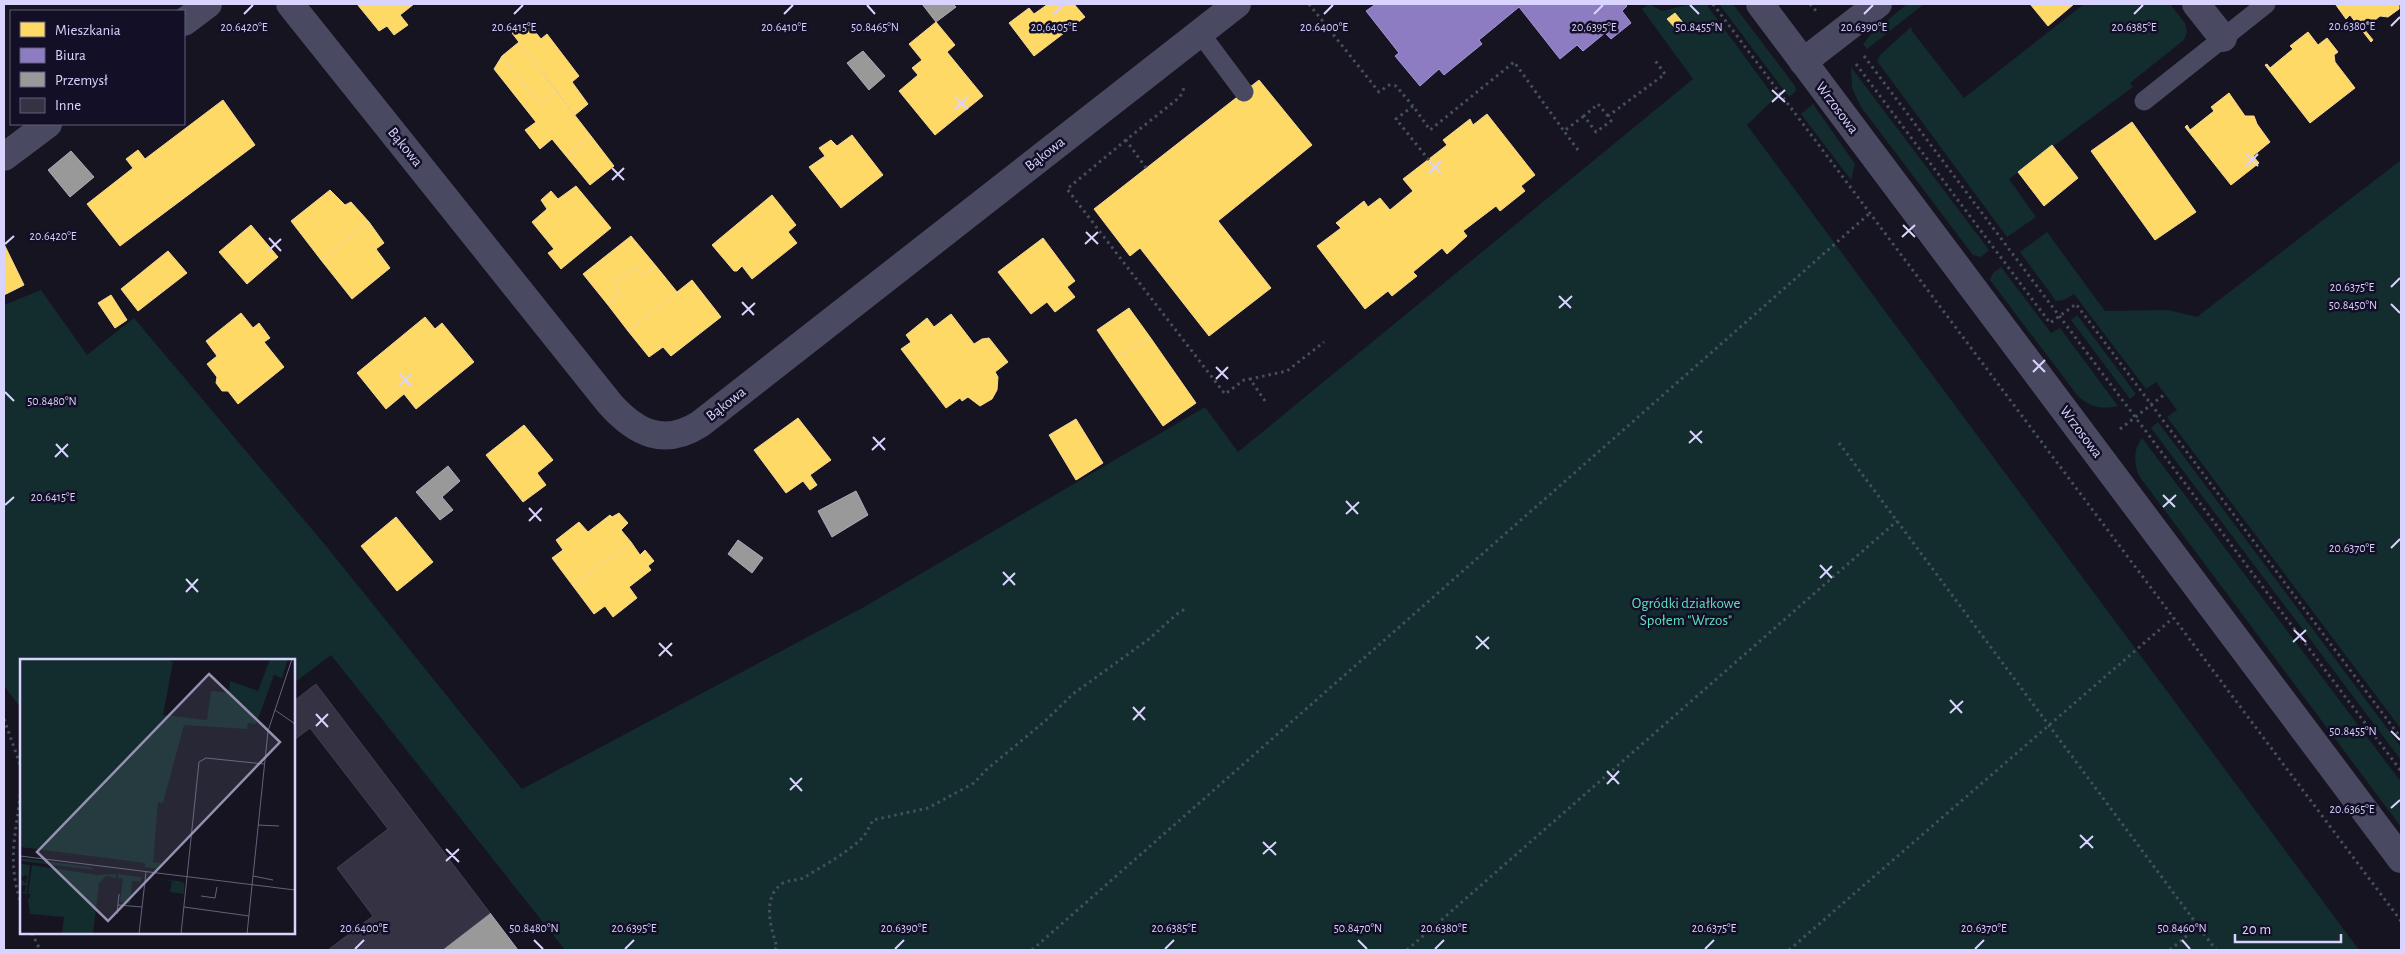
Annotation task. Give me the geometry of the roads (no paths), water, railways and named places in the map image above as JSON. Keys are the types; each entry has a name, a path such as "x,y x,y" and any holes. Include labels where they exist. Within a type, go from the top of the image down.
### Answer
{"street":[{"path":"185,21 208,4"},
{"name":"Bąkowa","path":"290,4 610,404 629,423 654,435 664,436 680,434 700,424 1237,4"},
{"name":"Wrzosowa","path":"1760,4 2401,859"},
{"path":"1803,62 1878,4"},
{"path":"2196,4 2223,38"},
{"path":"4,157 47,125"}],"lane":[{"path":"2144,101 2266,4"},
{"path":"1200,33 1244,92"}],"park label":[{"name":"Ogródki działkowe Społem \"Wrzos\"","path":"1686,612"}]}
